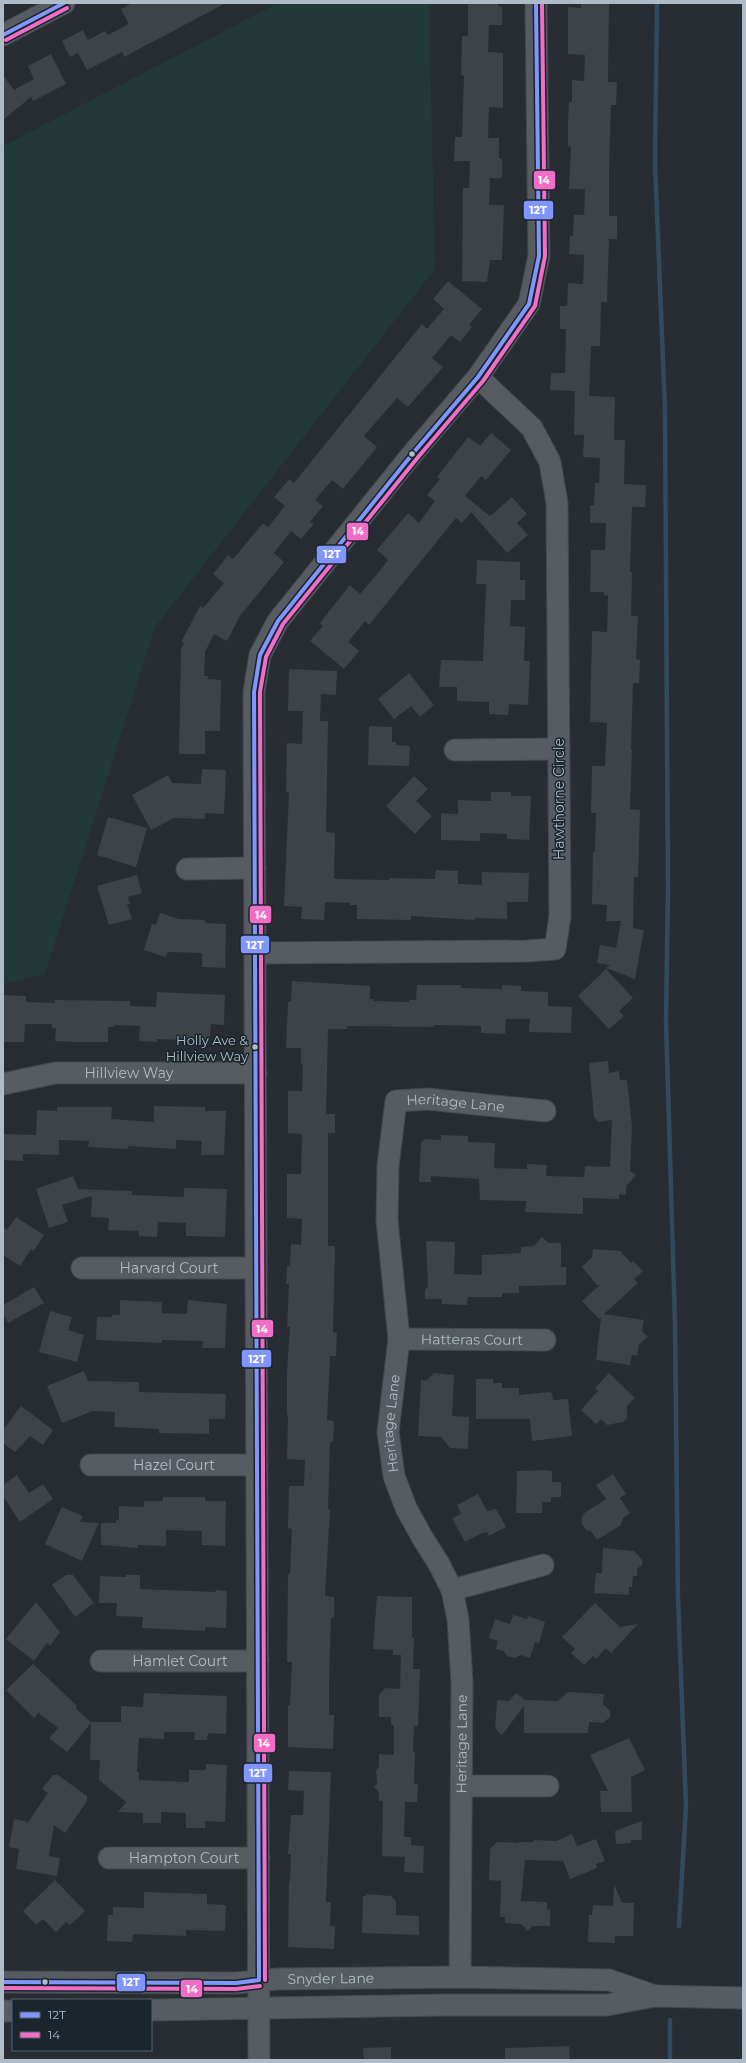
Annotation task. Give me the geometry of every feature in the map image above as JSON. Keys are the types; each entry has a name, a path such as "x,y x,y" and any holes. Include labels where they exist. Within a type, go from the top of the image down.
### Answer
{"street":[{"path":"3,35 64,3"},
{"path":"260,2060 254,692 260,655 278,621 414,452 478,377 529,304 539,256 536,3"},
{"name":"Hawthorne Circle","path":"255,953 528,951 555,949 560,916 557,503 550,462 532,428 478,377"},
{"path":"455,750 559,749"},
{"path":"187,869 255,868"},
{"name":"Hillview Way","path":"3,1084 55,1073 256,1074"},
{"name":"Heritage Lane","path":"460,1977 462,1786 460,1648 458,1619 452,1590 439,1564 406,1508 394,1476 388,1432 399,1339 387,1220 388,1166 396,1101 427,1098 545,1111"},
{"name":"Harvard Court","path":"82,1268 256,1268"},
{"name":"Hatteras Court","path":"399,1339 545,1340"},
{"name":"Hazel Court","path":"91,1464 257,1465"},
{"path":"452,1590 543,1565"},
{"name":"Hamlet Court","path":"101,1662 258,1662"},
{"path":"462,1786 548,1786"},
{"name":"Hampton Court","path":"110,1858 259,1858"},
{"name":"Snyder Lane","path":"3,1982 236,1983 259,1980 460,1977 609,1980 655,1996"},
{"name":"Snyder Lane","path":"152,2010 607,2006 655,1996 743,1998"}],"green space":[{"path":"278,3 429,3 435,269 155,627 45,974 3,984 3,146"}],"building":[{"path":"132,3 226,3 124,57 122,52 87,70 78,53 70,57 62,41 83,30 88,40 105,31 108,35 129,24 121,9"},
{"path":"468,3 498,3 498,6 502,7 502,25 489,25 488,52 503,53 503,108 489,107 488,138 499,138 499,158 502,159 502,178 490,178 489,205 504,205 502,260 490,260 487,282 462,281 463,188 469,188 470,161 454,161 455,137 462,137 464,76 461,75 462,36 468,36"},
{"path":"581,3 609,3 608,82 617,82 616,105 611,105 609,216 617,216 617,239 609,239 607,302 601,302 600,346 591,346 589,396 615,397 614,440 625,440 624,484 646,485 645,507 632,507 630,572 632,572 631,616 638,616 636,659 640,660 639,683 633,683 631,750 630,809 640,810 638,877 634,877 633,928 644,930 635,979 606,968 610,965 597,963 600,945 616,948 621,921 606,921 607,905 592,904 593,852 595,852 596,813 591,813 592,766 605,766 607,723 590,722 592,631 607,632 608,596 604,595 604,592 590,592 591,550 605,550 606,523 590,523 590,505 594,505 595,483 599,483 600,458 583,457 584,435 574,435 575,391 550,390 551,373 565,373 566,329 560,329 560,306 567,306 568,283 583,284 584,255 569,254 570,236 573,236 574,215 584,215 585,189 569,189 571,147 568,146 569,102 572,102 572,80 584,81 585,55 568,54 568,7 581,8"},
{"path":"51,54 66,84 33,101 31,97 3,120 3,75 14,90 34,79 28,66"},
{"path":"448,281 482,309 469,325 472,327 460,342 451,335 432,358 443,367 408,407 397,398 364,436 377,447 343,489 332,480 315,500 323,506 310,522 314,524 301,539 291,531 274,553 284,562 240,616 227,641 214,634 205,652 204,676 208,676 207,679 221,680 220,731 205,731 205,754 179,754 181,648 184,643 181,642 200,606 203,608 224,583 213,574 228,555 233,559 263,523 268,527 285,506 274,497 289,479 294,483 422,324 427,329 444,309 433,299"},
{"path":"491,433 511,450 486,480 481,476 465,496 490,516 512,497 527,514 517,523 528,535 507,553 471,512 462,523 456,518 369,625 365,621 348,642 359,651 344,669 310,641 323,626 320,623 350,585 360,594 378,573 388,560 377,550 408,513 419,523 435,501 427,495 440,479 437,477 468,437 480,446"},
{"path":"477,560 520,562 520,580 525,580 525,600 511,600 510,626 525,627 524,661 530,661 528,705 509,704 508,715 489,714 489,702 457,701 457,687 439,687 441,660 483,661 486,584 476,584"},
{"path":"289,669 337,671 336,695 321,694 320,721 328,721 326,832 335,833 334,879 435,879 436,870 458,871 458,884 482,885 482,872 529,873 528,902 507,902 507,919 475,918 475,920 411,916 411,920 357,919 357,905 350,905 350,903 325,902 324,920 301,919 302,907 284,906 289,792 286,792 287,743 302,744 303,711 288,711"},
{"path":"409,673 434,705 420,717 411,706 394,719 378,699"},
{"path":"369,726 392,727 392,742 396,742 396,745 410,746 409,766 368,765"},
{"path":"202,769 226,770 224,814 205,813 205,819 174,818 151,830 132,795 168,775 172,783 201,784"},
{"path":"414,776 428,789 416,801 432,816 415,834 386,806"},
{"path":"491,792 511,792 511,796 531,796 529,840 507,839 507,834 480,833 480,841 441,840 441,813 458,814 458,800 491,801"},
{"path":"108,817 147,828 136,867 97,855"},
{"path":"137,875 142,893 128,897 130,904 127,904 132,919 109,925 97,886"},
{"path":"160,913 179,919 205,920 205,923 226,924 225,968 202,967 202,953 168,952 166,957 144,950 152,924 156,925"},
{"path":"606,969 633,998 619,1011 624,1016 609,1029 578,996"},
{"path":"292,981 370,986 370,999 374,999 373,1001 409,1002 409,1000 416,1000 417,985 461,985 461,988 502,989 502,985 521,986 521,991 548,992 548,1006 572,1007 571,1033 529,1032 530,1019 506,1019 505,1034 481,1033 481,1026 347,1026 347,1029 328,1029 326,1114 335,1114 335,1133 328,1133 328,1246 335,1246 333,1332 337,1333 336,1356 330,1356 327,1420 334,1421 333,1442 330,1442 328,1509 330,1509 325,1596 334,1597 334,1618 331,1618 329,1684 329,1715 334,1715 333,1749 288,1747 288,1705 290,1705 292,1662 287,1662 288,1574 290,1574 292,1529 288,1528 289,1486 304,1486 305,1460 287,1459 287,1372 290,1327 287,1327 289,1284 286,1284 287,1266 290,1266 291,1244 301,1245 302,1219 287,1218 287,1174 301,1174 302,1137 301,1134 288,1133 288,1091 302,1091 303,1064 301,1064 301,1048 286,1048 288,1002 291,1002"},
{"path":"157,992 225,995 224,1025 211,1024 210,1041 157,1039 157,1042 139,1041 140,1026 114,1025 114,1027 108,1027 108,1042 75,1042 55,1041 56,1028 52,1028 52,1024 25,1024 24,1042 3,1042 3,995 26,996 26,1002 55,1003 55,1000 130,1001 130,1006 156,1007"},
{"path":"608,1061 609,1073 619,1071 620,1080 627,1080 632,1126 630,1171 636,1175 626,1186 626,1195 619,1194 619,1199 583,1198 583,1214 525,1212 526,1201 480,1200 479,1179 431,1176 431,1182 419,1182 421,1143 424,1139 441,1140 441,1135 468,1136 468,1142 495,1143 494,1168 527,1169 527,1164 547,1165 546,1176 584,1177 585,1166 610,1167 612,1120 598,1122 594,1117 589,1063"},
{"path":"154,1106 205,1107 205,1111 226,1111 224,1155 201,1155 202,1141 176,1140 176,1149 128,1146 128,1149 88,1147 89,1141 59,1140 59,1155 23,1154 23,1161 3,1160 3,1134 36,1135 37,1110 57,1111 57,1107 112,1107 111,1119 154,1122"},
{"path":"73,1176 78,1189 132,1191 132,1195 184,1197 184,1188 227,1189 225,1237 186,1236 186,1223 158,1222 157,1237 139,1236 139,1231 108,1230 109,1218 91,1217 92,1196 62,1205 68,1222 49,1228 36,1189"},
{"path":"16,1217 44,1235 34,1251 31,1249 20,1266 3,1255 3,1227 7,1230"},
{"path":"542,1237 549,1243 561,1243 561,1267 566,1267 566,1285 519,1286 519,1293 502,1293 502,1297 468,1297 467,1305 442,1304 442,1299 425,1299 425,1290 428,1286 426,1241 455,1242 454,1274 482,1275 482,1255 521,1253 521,1247 534,1246"},
{"path":"593,1249 620,1251 631,1263 633,1261 643,1271 634,1279 638,1283 604,1314 644,1320 642,1331 648,1337 639,1344 637,1356 632,1355 630,1365 596,1360 601,1317 599,1319 582,1301 600,1285 597,1285 582,1267 592,1257"},
{"path":"34,1287 44,1303 8,1323 3,1314 3,1305"},
{"path":"120,1300 162,1302 162,1313 187,1314 188,1300 227,1304 225,1348 202,1348 203,1341 162,1340 162,1343 96,1340 97,1317 112,1317 112,1315 120,1315"},
{"path":"50,1311 72,1317 68,1330 84,1335 77,1362 39,1352"},
{"path":"84,1371 88,1381 139,1382 139,1392 226,1394 225,1419 209,1419 209,1434 159,1433 159,1429 114,1427 115,1412 93,1411 62,1423 47,1386"},
{"path":"434,1373 454,1375 452,1416 469,1417 468,1449 450,1448 441,1437 418,1436 421,1380 426,1381"},
{"path":"609,1373 635,1398 627,1406 627,1418 623,1422 607,1425 601,1419 596,1424 581,1410 598,1391 595,1388"},
{"path":"476,1379 493,1379 493,1383 502,1383 502,1388 519,1388 519,1395 548,1392 552,1393 553,1400 568,1399 572,1436 532,1441 530,1419 476,1419"},
{"path":"21,1406 53,1430 43,1445 30,1436 15,1452 3,1443 3,1430"},
{"path":"517,1471 552,1471 552,1482 561,1482 561,1497 551,1497 551,1502 542,1502 542,1513 516,1513"},
{"path":"613,1474 626,1494 620,1498 630,1513 623,1518 621,1525 597,1540 591,1531 586,1530 581,1523 583,1514 606,1499 596,1485"},
{"path":"17,1475 29,1493 43,1484 53,1499 20,1522 3,1496 3,1485"},
{"path":"478,1494 487,1511 496,1509 506,1527 489,1536 487,1532 482,1533 465,1542 452,1518 461,1514 457,1505"},
{"path":"163,1497 205,1497 205,1501 226,1501 225,1546 202,1545 202,1531 166,1530 166,1546 138,1545 138,1548 101,1545 101,1523 116,1523 116,1520 119,1520 119,1506 144,1507 144,1501 163,1501"},
{"path":"62,1507 83,1516 80,1522 99,1523 82,1561 45,1544"},
{"path":"603,1548 634,1551 642,1560 642,1565 637,1569 637,1576 633,1576 632,1587 629,1587 629,1595 594,1593 596,1573 602,1573"},
{"path":"66,1575 73,1575 94,1603 75,1617 52,1585"},
{"path":"126,1575 140,1575 140,1589 215,1592 216,1590 227,1591 226,1628 205,1627 205,1631 142,1628 143,1617 116,1616 117,1603 99,1603 100,1576 126,1577"},
{"path":"377,1596 412,1597 412,1638 414,1638 413,1669 420,1669 418,1726 414,1726 413,1752 415,1752 414,1784 418,1784 417,1802 405,1802 404,1837 411,1837 411,1845 424,1846 423,1873 404,1872 405,1857 382,1856 383,1801 379,1801 379,1792 374,1787 377,1784 376,1770 379,1767 379,1754 394,1755 394,1725 391,1725 391,1717 379,1717 379,1695 385,1688 400,1689 401,1655 393,1655 393,1650 373,1649"},
{"path":"36,1602 60,1632 50,1646 47,1643 34,1661 6,1639"},
{"path":"595,1603 620,1627 638,1624 611,1653 606,1648 596,1659 593,1656 584,1665 571,1653 575,1649 562,1637"},
{"path":"513,1615 527,1619 528,1616 545,1622 539,1643 535,1642 530,1658 520,1655 515,1658 507,1656 504,1651 496,1649 498,1641 489,1638 495,1619 510,1624"},
{"path":"33,1664 77,1706 76,1709 91,1722 121,1722 121,1706 143,1707 144,1693 227,1696 226,1734 208,1733 207,1740 194,1740 195,1732 164,1732 164,1739 139,1738 137,1772 139,1772 139,1780 189,1782 189,1770 206,1770 206,1764 227,1765 225,1822 205,1821 205,1828 186,1828 186,1813 161,1812 161,1823 143,1823 143,1813 118,1812 126,1802 99,1780 100,1760 90,1760 91,1723 67,1752 49,1738 58,1728 39,1713 34,1718 6,1690"},
{"path":"568,1692 604,1694 603,1704 610,1711 610,1717 603,1723 589,1722 588,1733 524,1733 524,1706 502,1735 495,1728 497,1700 509,1701 516,1693 525,1700 558,1701"},
{"path":"629,1738 645,1770 631,1777 632,1812 601,1812 600,1791 608,1791 590,1755"},
{"path":"289,1771 331,1772 326,1902 331,1902 330,1926 335,1926 334,1949 288,1947 291,1854 288,1854 291,1815 303,1815 304,1791 288,1790"},
{"path":"53,1775 58,1775 87,1796 87,1801 65,1833 54,1825 49,1856 60,1858 57,1876 16,1869 19,1849 9,1847 14,1819 28,1822 48,1793 42,1789"},
{"path":"642,1821 642,1840 631,1840 631,1843 616,1844 615,1831"},
{"path":"572,1834 577,1846 596,1839 605,1861 596,1864 597,1868 570,1879 563,1861 525,1860 521,1901 547,1902 547,1909 550,1910 550,1926 532,1926 528,1931 521,1924 505,1923 505,1917 500,1917 501,1881 489,1880 490,1849 497,1842 519,1843 534,1842 534,1840 556,1841"},
{"path":"55,1880 85,1911 70,1925 66,1922 56,1932 43,1919 36,1925 23,1911"},
{"path":"614,1884 622,1903 634,1903 633,1936 615,1936 615,1943 588,1942 589,1915 592,1915 593,1905 613,1906"},
{"path":"144,1892 207,1894 207,1904 226,1905 225,1931 186,1930 186,1936 133,1934 132,1942 107,1941 108,1915 113,1915 113,1907 144,1908"},
{"path":"366,1894 391,1896 396,1901 396,1915 419,1916 419,1935 362,1933 363,1896 366,1896"},
{"path":"569,2046 570,2060 505,2060 505,2048"},
{"path":"391,2047 391,2060 364,2060 363,2048"}],"waterway":[{"path":"657,3 655,163 665,410 668,889 666,1021 675,1323 678,1597 686,1806 679,1926"},
{"path":"670,2020 670,2060"}],"transit line":[{"name":"12T","path":"3,35 64,3"},
{"name":"12T","path":"259,1980 254,692 260,655 278,621 414,452 478,377 529,304 539,256 536,3"},
{"name":"14","path":"265,1980 260,692 266,657 283,624 419,456 483,381 535,306 545,256 542,3"},
{"name":"14","path":"6,40 67,8"},
{"name":"12T","path":"3,1982 236,1983 259,1980"},
{"name":"14","path":"3,1988 236,1989 260,1986"}],"place":[{"name":"Holly Ave & Hillview Way","path":"255,1047"}]}
